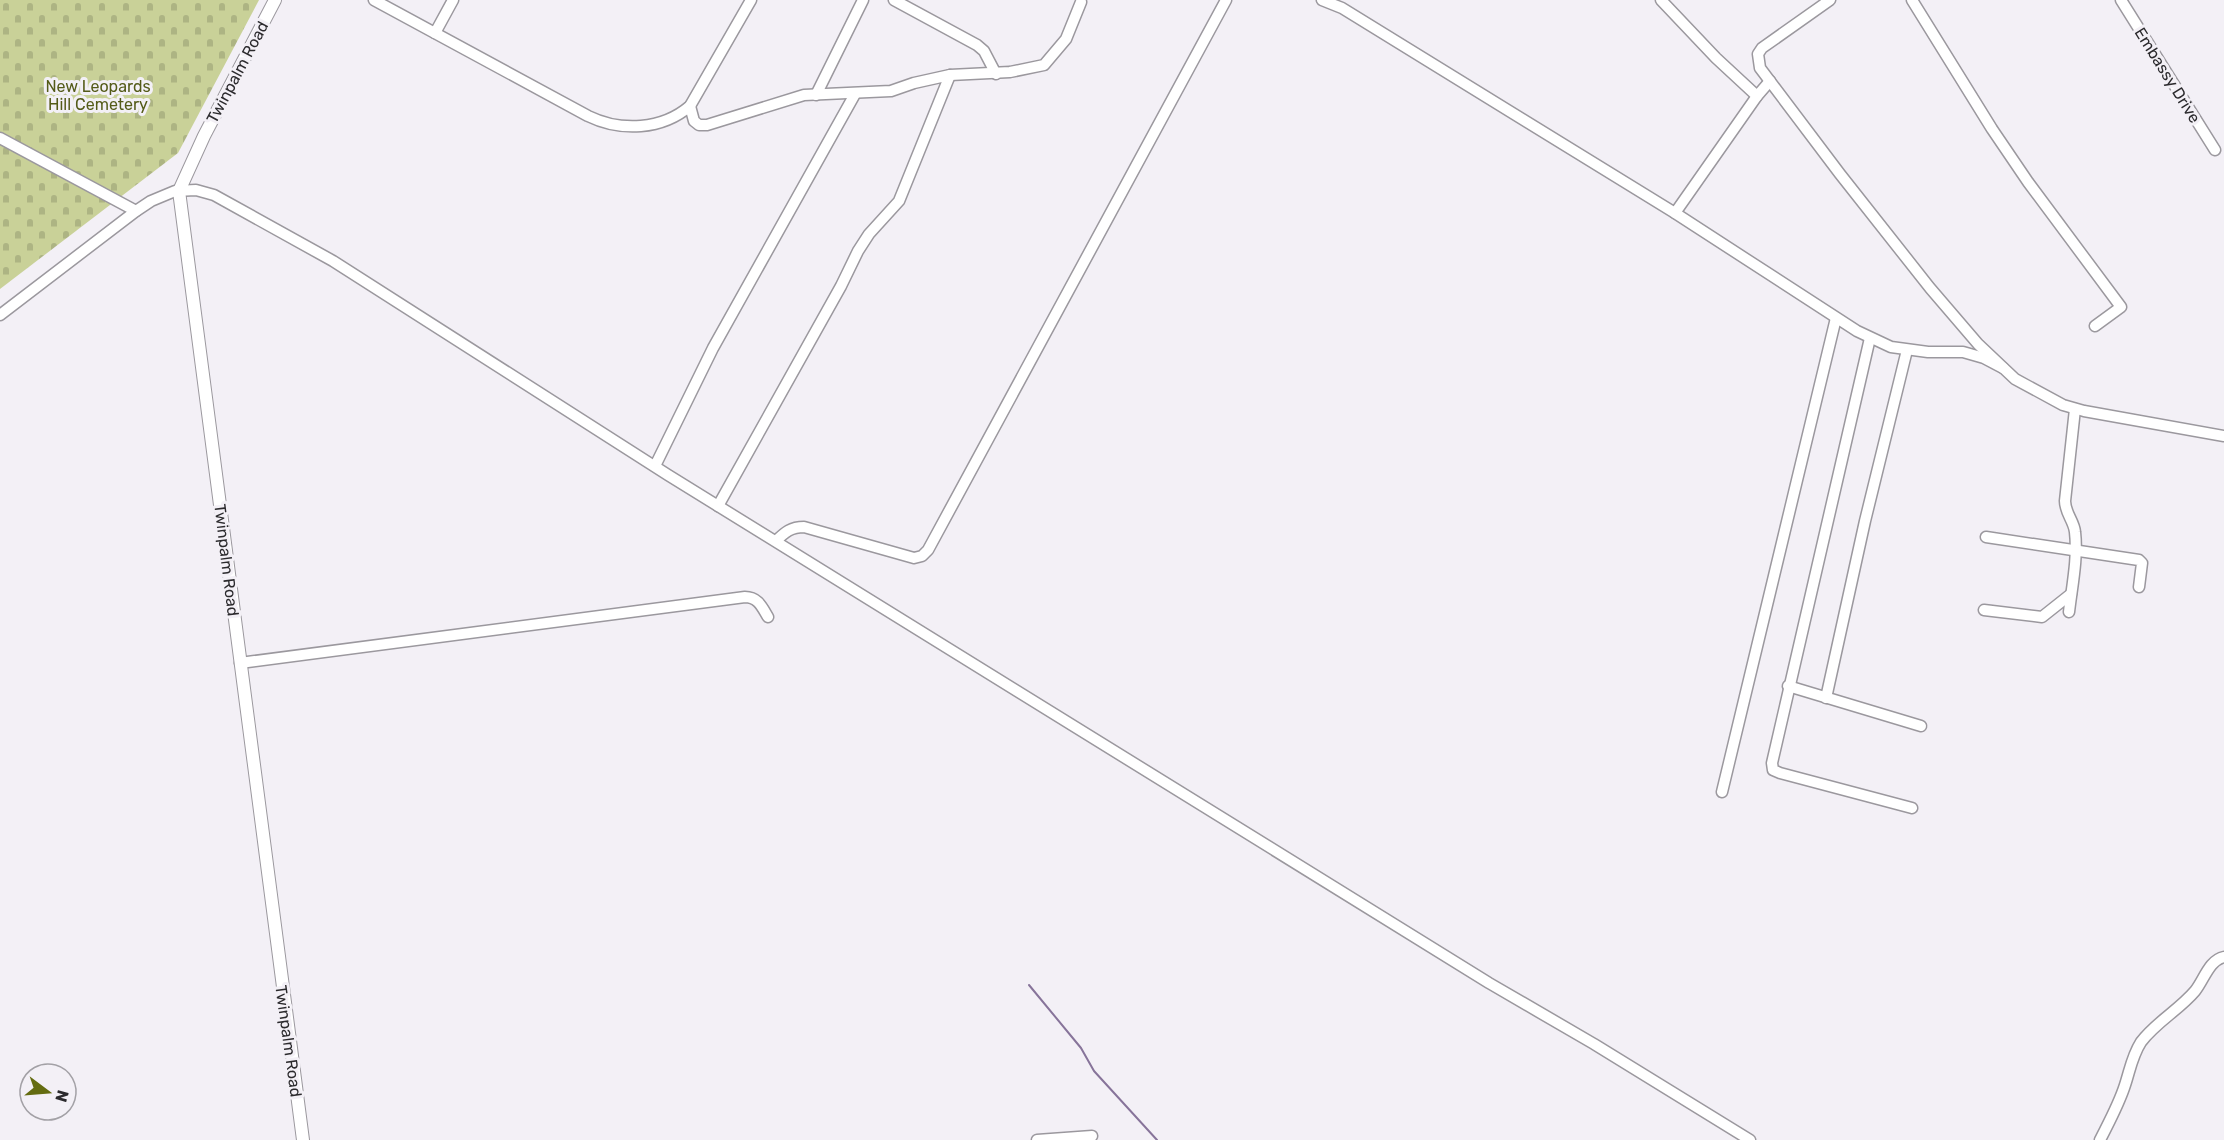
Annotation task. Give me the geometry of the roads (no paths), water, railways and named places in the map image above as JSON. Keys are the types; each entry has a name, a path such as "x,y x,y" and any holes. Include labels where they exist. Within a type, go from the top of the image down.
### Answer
{"main road":[{"name":"Twinpalm Road","path":"275,0 208,126 179,191 303,1140"}],"street":[{"path":"374,0 588,116 608,125 631,127 670,119 690,106 749,1"},
{"path":"435,33 453,0"},
{"path":"816,95 863,0"},
{"path":"894,0 977,45 984,51 996,74"},
{"path":"776,541 787,531 795,527 804,527 914,558 922,556 927,550 1226,0"},
{"path":"1322,0 1342,8 1675,213 1870,338 1907,350 1957,352 1984,358 2003,368"},
{"path":"1661,0 1756,96"},
{"path":"1830,0 1762,48 1758,54 1760,68 1874,218 1967,331 2003,368 2028,387 2063,405 2224,436"},
{"path":"1912,0 2010,155 2121,307 2095,326"},
{"name":"Embassy Drive","path":"2121,0 2215,150"},
{"path":"690,106 694,121 699,125 707,125 783,100 816,95 891,91 950,75 996,74 1033,68 1044,65 1066,39 1080,1"},
{"path":"718,506 868,234 899,201 950,75"},
{"path":"1675,213 1756,96 1770,81"},
{"path":"655,466 713,348 855,94"},
{"path":"0,138 136,210"},
{"path":"0,315 136,210 161,196 179,191 196,190 214,195 289,235 718,506 1489,983 1594,1044 1750,1140"},
{"path":"1722,792 1836,318"},
{"path":"1957,352 1964,343 1967,331"},
{"path":"1870,338 1772,756 1773,770 1912,808"},
{"path":"1826,698 1865,521 1907,350"},
{"path":"2069,612 2076,550 2074,525 2065,501 2075,409"},
{"path":"1986,537 2141,561 2139,587"},
{"path":"1984,610 2042,617 2071,594"},
{"path":"240,663 744,597 757,600 768,618"},
{"path":"1788,686 1921,726"},
{"path":"2100,1140 2120,1100 2130,1065 2142,1041 2188,998 2213,963 2224,957"},
{"path":"1037,1140 1092,1136"}],"waterway":[{"path":"1029,985 1081,1048 1094,1071 1157,1140"}],"park label":[{"name":"New Leopards Hill Cemetery","path":"98,95"}]}
